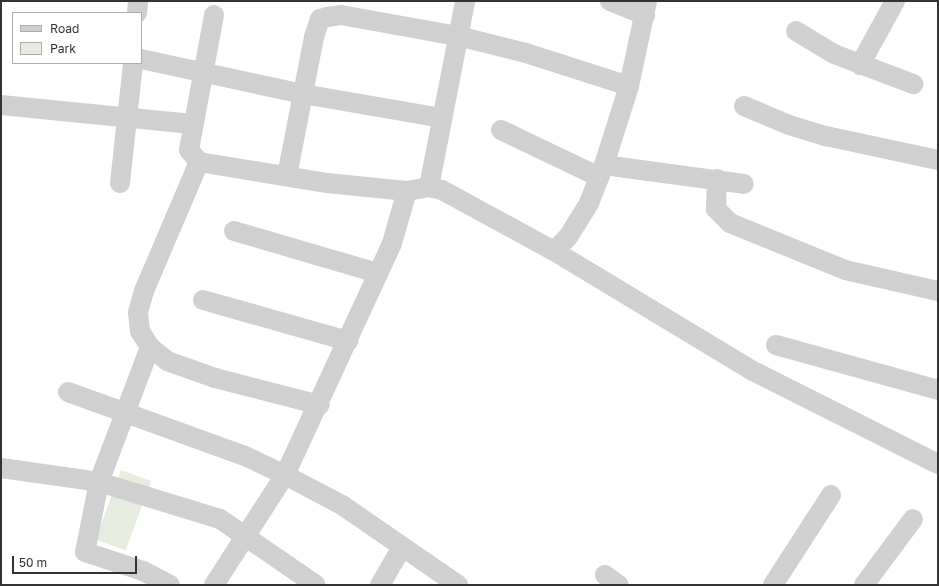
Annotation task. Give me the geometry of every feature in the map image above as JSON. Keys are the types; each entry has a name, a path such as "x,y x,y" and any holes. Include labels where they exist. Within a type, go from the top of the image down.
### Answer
{"street":[{"path":"137,12 138,1"},
{"path":"429,187 465,1"},
{"path":"554,252 568,237 589,203 629,86 646,8 610,1"},
{"path":"860,65 895,1"},
{"path":"287,176 303,94 320,19 361,10 526,53 629,86"},
{"path":"214,15 192,124 189,150 199,162 287,176 407,191 429,187 442,190 554,252 753,371 938,464"},
{"path":"796,31 860,65 913,84"},
{"path":"142,59 303,94 442,118"},
{"path":"120,183 133,64"},
{"path":"1,105 128,115 192,124"},
{"path":"744,106 789,125 826,136 938,160"},
{"path":"500,130 601,171 717,179 744,184"},
{"path":"199,162 142,298 138,312 140,331 150,347 166,361 214,378 320,405"},
{"path":"717,179 716,210 730,223 845,270 938,291"},
{"path":"214,585 246,539 285,475 320,405 392,243 407,191"},
{"path":"234,231 378,273"},
{"path":"203,300 348,341"},
{"path":"776,345 938,390"},
{"path":"150,347 128,412 99,482 85,552 143,571 170,585"},
{"path":"68,392 128,412 245,456 285,475 342,505 458,585"},
{"path":"1,468 99,482 195,510 220,519 246,539 316,585"},
{"path":"773,585 831,495"},
{"path":"864,585 913,519"},
{"path":"380,585 402,547"}],"green space":[{"path":"121,470 151,481 126,550 96,540"}]}
